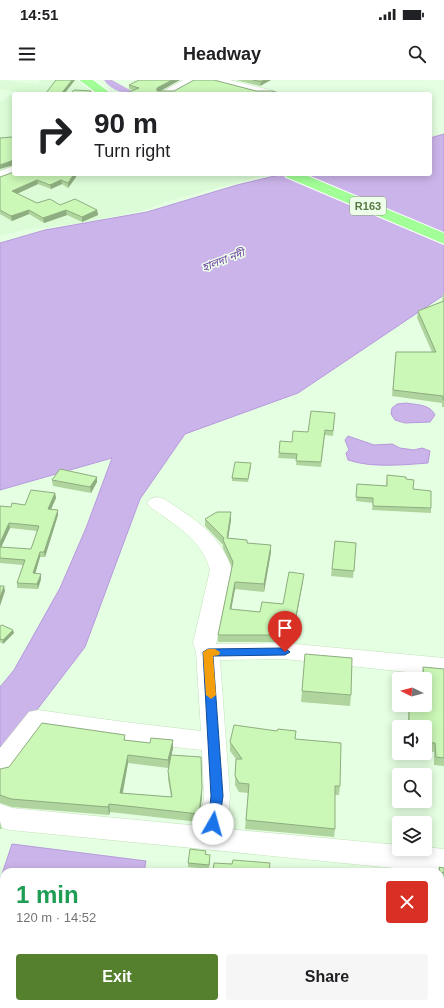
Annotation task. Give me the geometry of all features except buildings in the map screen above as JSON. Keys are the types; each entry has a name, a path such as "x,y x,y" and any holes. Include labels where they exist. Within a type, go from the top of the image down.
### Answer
{"main road":[{"path":"85,80 103,92"},
{"name":"R163","path":"296,176 444,239"},
{"name":"R163","path":"332,176 349,183"}],"street":[{"path":"168,92 192,80"},
{"path":"216,80 262,92"},
{"path":"0,176 12,171"},
{"path":"157,503 207,540 216,553 221,570 204,643 208,652 215,742 217,796 212,839"},
{"path":"208,652 285,652 444,667"},
{"path":"0,767 26,732 38,719 117,731 215,742"},
{"path":"0,815 10,819 444,861"}],"shaded area":[{"path":"0,80 37,84 42,80 81,80 99,92 15,92 0,89"},
{"path":"12,94 12,176 262,176 172,200 140,211 81,223 30,229 0,236 0,102"}],"water":[{"name":"হালদা নদী","path":"444,134 444,295 298,393 185,434 140,499 85,647 33,715 0,747 0,687 14,670 60,588 86,528 112,458 0,490 0,243 45,230 147,212 237,185 275,176 432,176 432,137"},
{"path":"406,403 427,407 433,411 435,415 430,422 405,423 395,420 391,414 392,408 397,404"},
{"path":"348,436 374,445 392,444 400,448 414,450 422,448 430,451 428,463 377,465 357,463 348,460 346,453 349,450 345,440"},
{"path":"12,844 146,861 145,868 4,868"}],"waterway":[{"path":"108,80 111,84 129,92"}],"slow traffic":[{"path":"211,695 208,652 215,652"}],"route":[{"path":"213,824 217,796 215,742 208,652 285,652"}]}
